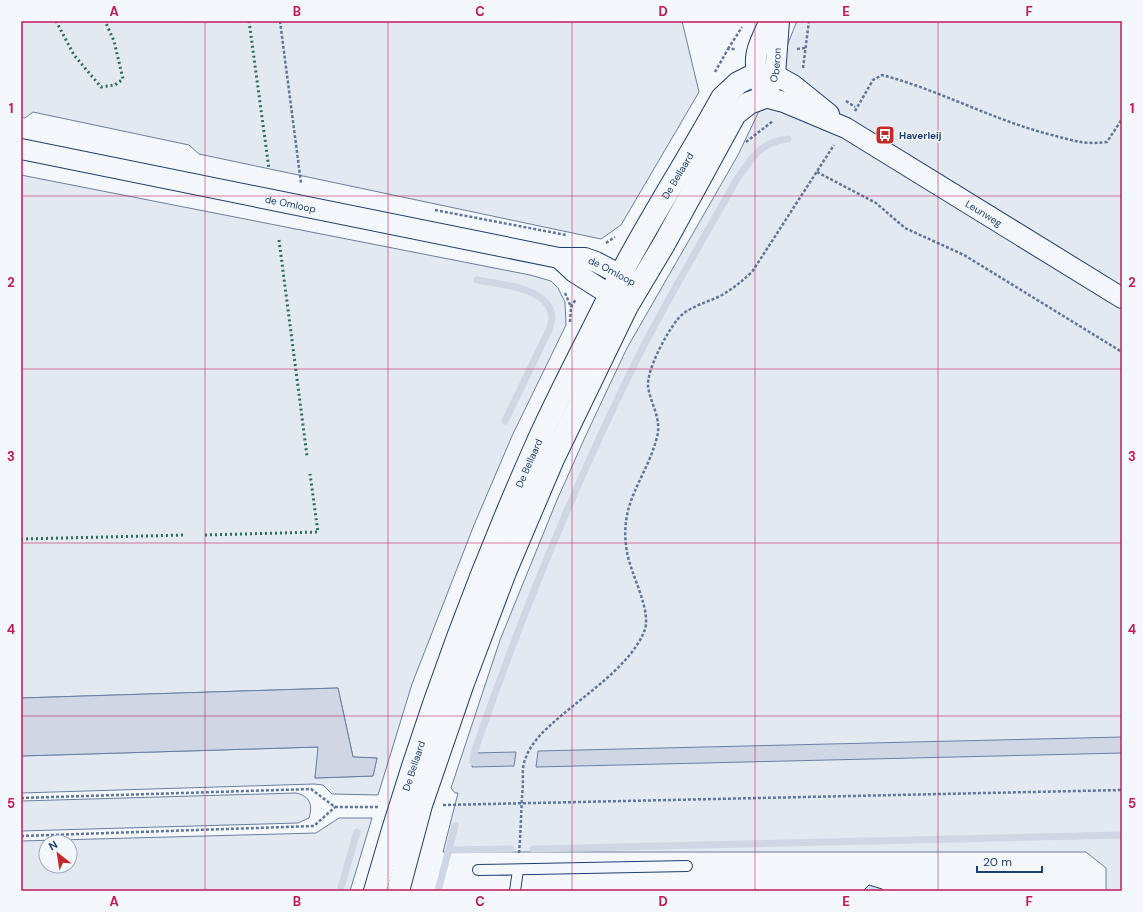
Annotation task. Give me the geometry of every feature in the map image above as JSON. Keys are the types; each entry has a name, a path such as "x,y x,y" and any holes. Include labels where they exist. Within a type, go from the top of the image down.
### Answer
{"street":[{"name":"Oberon","path":"765,75 756,48 770,21"},
{"name":"Oberon","path":"765,98 765,75 779,21"},
{"name":"Leunweg","path":"765,75 793,85 846,128 1122,298"},
{"name":"De Bellaard","path":"398,891 431,809 505,572 618,301 621,274 722,98 738,83 765,75"},
{"name":"Leunweg","path":"765,98 784,102 846,128"},
{"name":"De Bellaard","path":"375,891 400,805 436,698 484,569 536,446 618,301 640,285 735,114 749,104 765,98"},
{"name":"de Omloop","path":"21,149 559,258 585,258 621,274 640,285"},
{"name":"de Omloop","path":"559,258 574,272 618,301"}],"lane":[{"path":"478,870 687,866"},
{"path":"515,891 518,870"}],"path":[{"path":"280,21 301,183"},
{"path":"728,49 745,21"},
{"path":"804,65 809,21"},
{"path":"518,870 524,761 533,742 614,671 635,648 645,630 645,612 627,552 624,522 633,493 649,459 658,435 657,413 648,386 651,367 678,319 694,306 720,296 737,286 752,272 846,128 873,80 882,74 930,90 1019,126 1075,142 1089,144 1107,142 1122,119"},
{"path":"742,145 775,120"},
{"path":"816,172 876,204 905,228 964,255 1122,352"},
{"path":"21,798 311,789 335,807 400,805"},
{"path":"431,809 443,805 1122,790"},
{"path":"443,805 445,798"},
{"path":"431,809 443,805"},
{"path":"21,836 314,826 335,807"}],"shaded area":[{"path":"21,21 682,21 699,92 621,225 601,239 199,154 189,145 33,112 25,118 21,117"},
{"path":"797,21 1122,21 1122,891 1106,891 1106,868 1086,852 443,852 458,793 455,793 451,788 500,640 557,500 627,348 738,155 770,88"},
{"path":"21,175 530,275 551,281 558,288 565,302 566,325 512,436 474,525 412,684 378,795 332,794 323,785 314,784 21,793 21,756 319,747 315,778 373,776 377,758 353,757 338,688 21,698"},
{"path":"338,688 353,757 377,758 373,776 315,778 318,747 21,756 21,698"},
{"path":"1122,737 1122,753 536,767 538,751"},
{"path":"516,752 514,766 472,767 474,753"},
{"path":"301,794 307,799 311,809 309,818 298,823 21,831 21,801"},
{"path":"339,818 372,818 350,891 21,891 21,841 38,841 38,874 78,874 78,839 316,833"}],"building":[{"path":"869,885 882,889 881,891 863,891"}],"waterway":[{"path":"481,762 473,762 474,753 530,600 594,449 641,351 676,286 742,171 752,158 764,147 779,140 788,139"},
{"path":"477,280 510,286 533,293 543,300 549,308 552,318 549,330 505,421"},
{"path":"438,891 455,826"},
{"path":"340,891 357,832"},
{"path":"533,849 1122,835"},
{"path":"449,850 511,849"}],"hedge":[{"path":"56,21 74,55 101,87 115,85 123,79 114,41 105,21"},
{"path":"249,21 269,169"},
{"path":"279,240 307,456"},
{"path":"205,535 318,532 310,474"},
{"path":"21,539 186,535"}],"place":[{"name":"Haverleij","path":"885,135"}]}
